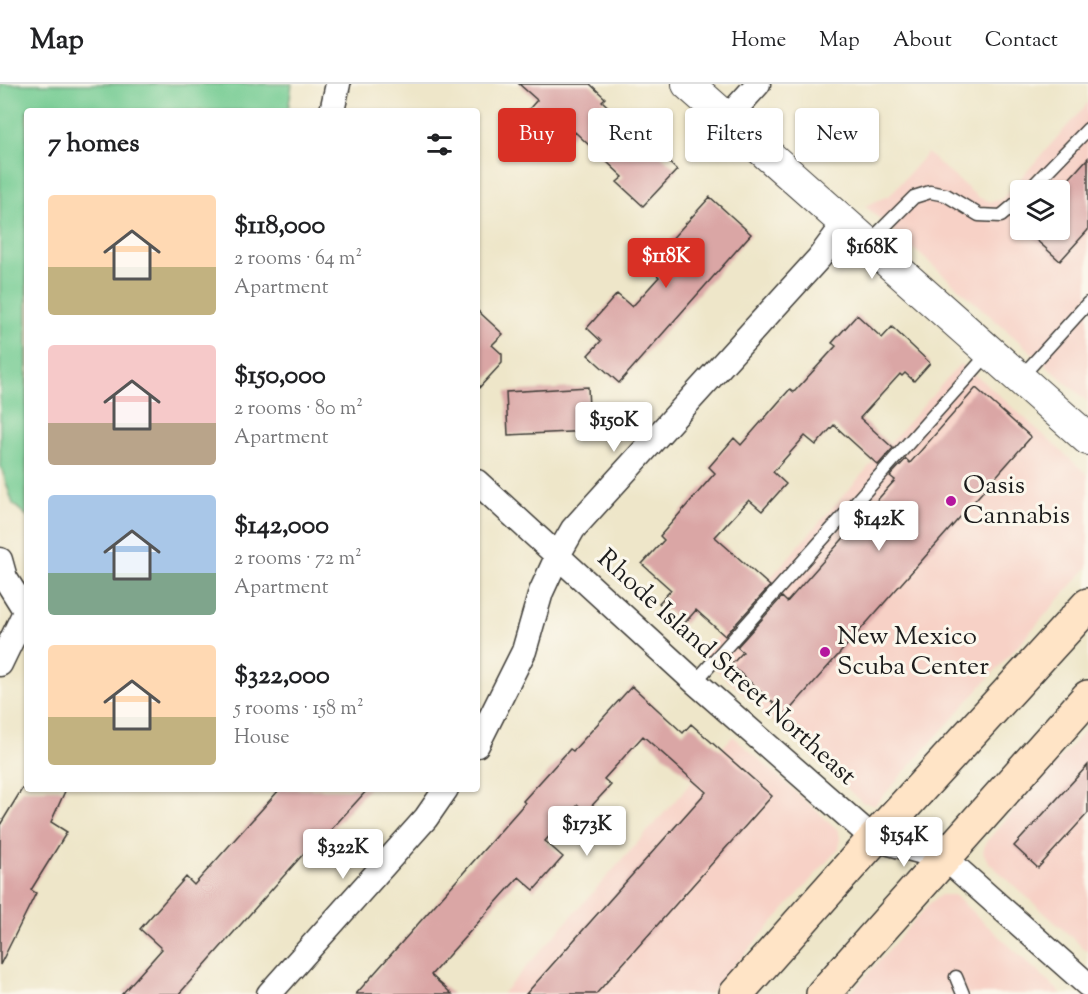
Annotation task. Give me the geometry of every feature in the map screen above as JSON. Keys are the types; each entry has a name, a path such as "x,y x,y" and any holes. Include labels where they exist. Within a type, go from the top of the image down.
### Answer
{"main road":[{"path":"736,994 1088,605"},
{"path":"823,994 1088,697"}],"street":[{"path":"333,108 338,84"},
{"path":"688,84 716,108"},
{"path":"736,108 758,84"},
{"path":"777,162 1088,439"},
{"path":"480,740 524,651 541,592 573,529 819,258 857,233"},
{"name":"Rhode Island Street Northeast","path":"480,485 695,682 874,839 945,858 1088,986"},
{"path":"0,560 5,578 24,606"},
{"path":"0,664 24,613"},
{"path":"269,994 426,818 445,792"}],"lane":[{"path":"1039,180 1088,129"},
{"path":"857,233 914,197 930,192 946,195 979,215 1001,216 1010,208"},
{"path":"1019,378 1088,303"},
{"path":"1078,314 1088,323"},
{"path":"695,682 990,352"},
{"path":"956,977 963,994"}],"shaded area":[{"path":"1088,103 1088,402 865,206 890,195 927,153 979,198 992,202 1002,199 1010,190 1010,240 1070,240 1070,180 1019,180"},
{"path":"960,364 983,381 1088,475 1088,567 875,805 862,802 701,656"},
{"path":"1088,727 1088,952 988,862 983,852 986,842"},
{"path":"733,736 838,830 839,848 709,994 502,994"},
{"path":"941,895 954,895 1062,994 850,994 930,903"}],"green space":[{"path":"0,84 292,84 288,108 24,108 24,513 13,504 0,464"}],"building":[{"path":"519,84 590,84 605,98 602,101 610,108 588,108 588,144 576,133 576,108 530,108 537,100"},
{"path":"1088,158 1088,230 1060,261 1036,240 1070,240 1070,180 1068,180"},
{"path":"607,162 668,162 677,170 643,206 617,182 623,177"},
{"path":"710,197 751,234 619,383 588,355 601,341 587,328 617,294 632,307 659,277 647,266"},
{"path":"480,313 503,334 492,345 502,354 502,363 480,387"},
{"path":"857,315 882,338 892,327 930,363 914,381 905,373 902,376 900,374 860,418 893,448 878,465 834,425 816,445 805,436 773,472 786,484 762,511 749,500 715,537 770,586 725,636 696,610 684,624 659,603 671,590 642,564 664,540 660,536 715,473 709,467 734,438 741,445 790,389 794,392 836,346 832,343"},
{"path":"588,387 590,431 508,435 506,392"},
{"path":"976,388 1031,437 786,714 731,665 743,652 737,647 782,597 787,602 895,480 890,476 906,459 910,463"},
{"path":"632,686 683,733 691,724 772,796 596,994 526,994 706,792 643,736 604,779 611,785 586,812 578,805 545,841 563,857 534,890 519,877 431,975 452,994 356,994 525,803 523,801 570,749 573,751"},
{"path":"1088,765 1088,813 1038,868 1014,846"},
{"path":"22,789 24,792 65,792 51,822 67,832 31,890 36,893 0,965 0,825"},
{"path":"277,792 365,792 308,855 305,852 179,994 122,994 162,949 140,929 186,877 194,885"}],"place":[{"name":"Oasis Cannabis","path":"951,501"},
{"name":"New Mexico Scuba Center","path":"825,652"}]}
